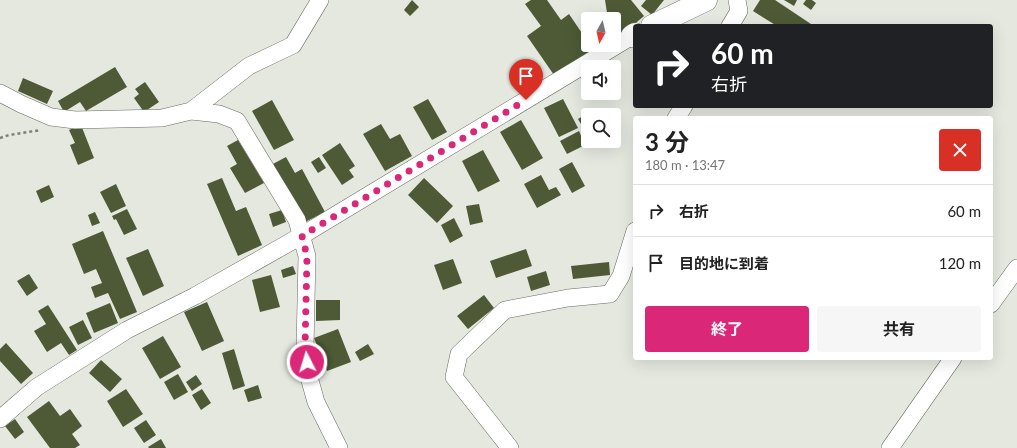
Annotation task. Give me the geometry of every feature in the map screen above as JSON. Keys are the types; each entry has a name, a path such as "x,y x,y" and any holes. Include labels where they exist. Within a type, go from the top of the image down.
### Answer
{"street":[{"path":"192,111 249,66 293,45 320,0"},
{"path":"656,24 706,0"},
{"path":"731,24 739,11 737,0"},
{"path":"0,419 37,387 127,330 195,296 302,236 633,36"},
{"path":"0,93 51,117 76,120 162,118 192,111 219,114 237,121 297,220 302,236 307,256 305,347 309,377 316,402 339,448"},
{"path":"510,448 454,377 459,354 505,310 568,298 610,294 621,276 633,237"},
{"path":"993,301 1017,268"},
{"path":"890,448 952,360"}],"building":[{"path":"412,0 419,7 410,16 404,10"},
{"path":"531,0 547,0 561,20 569,14 581,32 581,52 588,52 554,75 527,36 541,26 525,4"},
{"path":"605,0 631,0 644,16 621,35 621,12 607,12"},
{"path":"646,0 664,0 652,15 641,6"},
{"path":"760,0 775,0 811,24 774,24 753,11"},
{"path":"784,0 797,0 794,6"},
{"path":"806,0 812,0 816,3 811,10 803,4"},
{"path":"115,67 127,87 86,111 80,102 64,112 58,101"},
{"path":"23,78 53,91 47,104 18,91"},
{"path":"145,82 159,102 144,112 134,98 139,94 135,89"},
{"path":"428,99 447,132 432,140 413,107"},
{"path":"563,99 578,128 559,137 544,108"},
{"path":"272,100 294,140 274,150 252,111"},
{"path":"581,117 581,124 578,119"},
{"path":"521,120 543,158 522,170 500,132"},
{"path":"381,124 390,139 400,134 412,156 385,171 363,134"},
{"path":"81,125 94,158 78,165 70,145 75,143 69,130"},
{"path":"579,131 581,136 581,147 567,154 560,141"},
{"path":"238,140 264,183 245,193 230,168 237,164 227,146"},
{"path":"340,143 355,166 349,170 354,177 342,185 322,155"},
{"path":"483,150 500,181 478,192 462,161"},
{"path":"286,157 295,173 302,169 325,212 303,223 271,165"},
{"path":"319,157 326,168 318,173 311,162"},
{"path":"572,162 585,186 572,193 559,169"},
{"path":"541,175 549,190 556,187 561,195 537,208 524,184"},
{"path":"222,178 236,211 246,207 262,245 238,256 207,184"},
{"path":"424,178 453,206 437,223 408,195"},
{"path":"116,184 126,206 111,213 100,192"},
{"path":"49,185 54,197 41,203 36,191"},
{"path":"479,204 483,222 470,225 466,206"},
{"path":"127,209 137,229 124,235 116,219 114,220 112,216"},
{"path":"282,210 286,222 273,227 269,214"},
{"path":"95,212 100,223 92,226 88,215"},
{"path":"454,218 463,236 450,243 441,225"},
{"path":"103,231 137,312 120,319 108,293 95,298 91,287 102,283 96,269 84,274 72,244"},
{"path":"148,249 164,286 143,296 126,258"},
{"path":"526,249 532,266 496,278 490,261"},
{"path":"453,259 462,283 443,290 434,265"},
{"path":"609,262 610,275 573,279 571,266"},
{"path":"293,266 296,274 283,278 281,270"},
{"path":"546,271 550,285 531,291 527,277"},
{"path":"29,274 38,288 27,296 17,281"},
{"path":"271,275 280,307 260,312 252,280"},
{"path":"484,295 494,308 468,329 457,316"},
{"path":"316,300 340,300 340,320 316,321"},
{"path":"207,302 224,341 202,351 184,312"},
{"path":"110,303 118,323 94,333 86,313"},
{"path":"48,305 77,350 69,355 61,343 47,352 34,331 46,324 38,311"},
{"path":"83,320 92,338 78,345 69,327"},
{"path":"338,329 351,362 327,371 314,338"},
{"path":"163,336 181,367 160,379 142,348"},
{"path":"6,343 33,373 21,384 0,361 0,349"},
{"path":"368,344 374,354 360,361 355,352"},
{"path":"234,349 245,386 233,390 222,353"},
{"path":"101,360 122,379 110,392 89,373"},
{"path":"178,374 188,392 174,400 164,382"},
{"path":"196,375 202,384 192,391 186,382"},
{"path":"258,385 262,398 248,402 244,390"},
{"path":"126,389 143,414 123,427 107,401"},
{"path":"202,389 211,403 201,410 192,395"},
{"path":"49,401 60,416 70,409 82,426 72,434 80,445 75,448 50,448 27,417"},
{"path":"15,419 24,432 15,439 5,426"},
{"path":"146,420 156,435 144,443 134,428"},
{"path":"161,439 166,448 148,447"}],"route":[{"path":"307,362 305,347 307,256 302,236 526,100"}]}
